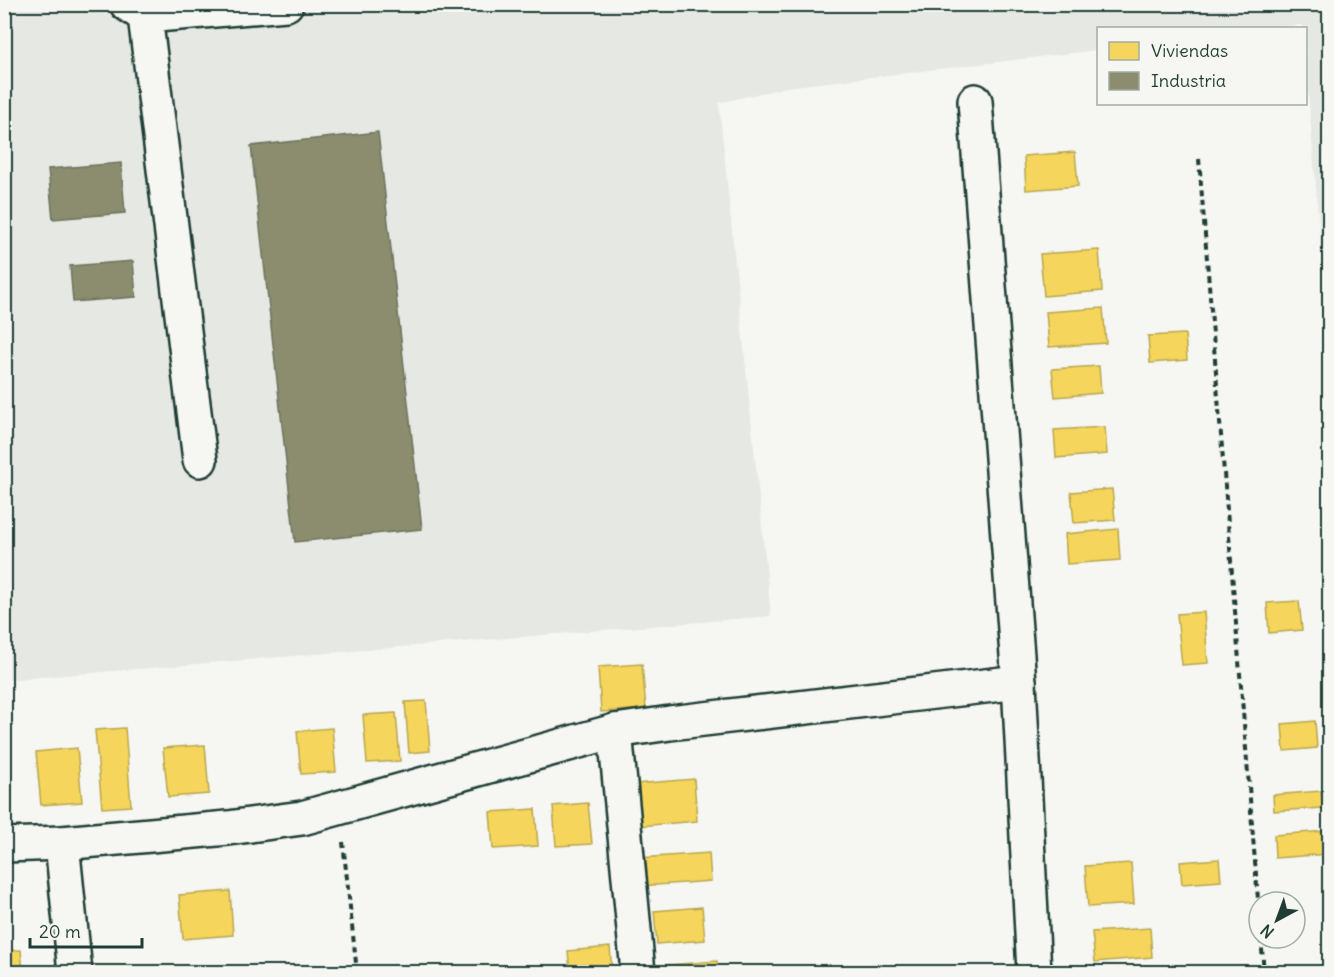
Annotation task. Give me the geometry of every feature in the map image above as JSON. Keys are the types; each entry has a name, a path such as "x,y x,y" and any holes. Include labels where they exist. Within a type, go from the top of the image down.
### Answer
{"street":[{"path":"200,460 136,10 286,4"},
{"path":"975,101 1019,682 1034,972"},
{"path":"4,845 62,843 228,828 302,818 615,731 1019,682"},
{"path":"615,731 638,972"},
{"path":"62,843 75,972"}],"path":[{"path":"1199,159 1257,890"},
{"path":"339,808 357,972"},
{"path":"1262,950 1264,972"}],"shaded area":[{"path":"5,5 1329,5 1329,346 1307,79 1307,27 1302,27 1302,25 1285,27 1097,27 1097,50 786,87 719,103 771,616 5,680"}],"building: Viviendas":[{"path":"1075,152 1078,186 1026,190 1024,156"},
{"path":"1099,250 1102,291 1044,296 1040,254"},
{"path":"1103,308 1106,343 1049,347 1046,312"},
{"path":"1185,334 1187,360 1150,363 1148,336"},
{"path":"1099,366 1101,393 1055,397 1052,369"},
{"path":"1105,427 1107,454 1056,458 1054,430"},
{"path":"1112,489 1115,520 1074,523 1071,492"},
{"path":"1118,529 1120,560 1067,564 1065,534"},
{"path":"1299,601 1302,630 1269,633 1267,603"},
{"path":"1204,612 1208,663 1182,665 1177,614"},
{"path":"642,664 646,709 601,712 598,667"},
{"path":"426,701 430,751 409,753 405,702"},
{"path":"396,713 400,761 367,763 363,715"},
{"path":"1315,721 1317,748 1284,751 1282,724"},
{"path":"125,728 131,806 102,808 95,730"},
{"path":"332,728 336,772 301,774 297,731"},
{"path":"205,745 209,794 168,797 163,748"},
{"path":"77,748 82,802 41,805 36,752"},
{"path":"694,779 697,821 639,826 635,784"},
{"path":"1321,791 1323,808 1274,811 1273,795"},
{"path":"588,803 592,844 556,846 553,806"},
{"path":"535,809 538,846 493,849 490,812"},
{"path":"1326,831 1328,854 1275,858 1274,835"},
{"path":"709,853 711,881 642,886 640,858"},
{"path":"1219,859 1221,881 1182,884 1180,862"},
{"path":"1131,863 1134,904 1088,907 1085,866"},
{"path":"230,891 233,935 183,939 179,895"},
{"path":"702,907 705,940 657,944 654,911"},
{"path":"1150,928 1152,957 1095,962 1092,932"},
{"path":"610,947 612,972 570,972 568,951"},
{"path":"21,950 23,972 4,972 4,951"},
{"path":"717,961 718,972 655,972 655,966"}],"building: Industria":[{"path":"378,132 422,529 295,542 251,146"},
{"path":"121,163 125,213 53,219 48,169"},
{"path":"133,261 136,297 73,302 70,266"}]}
